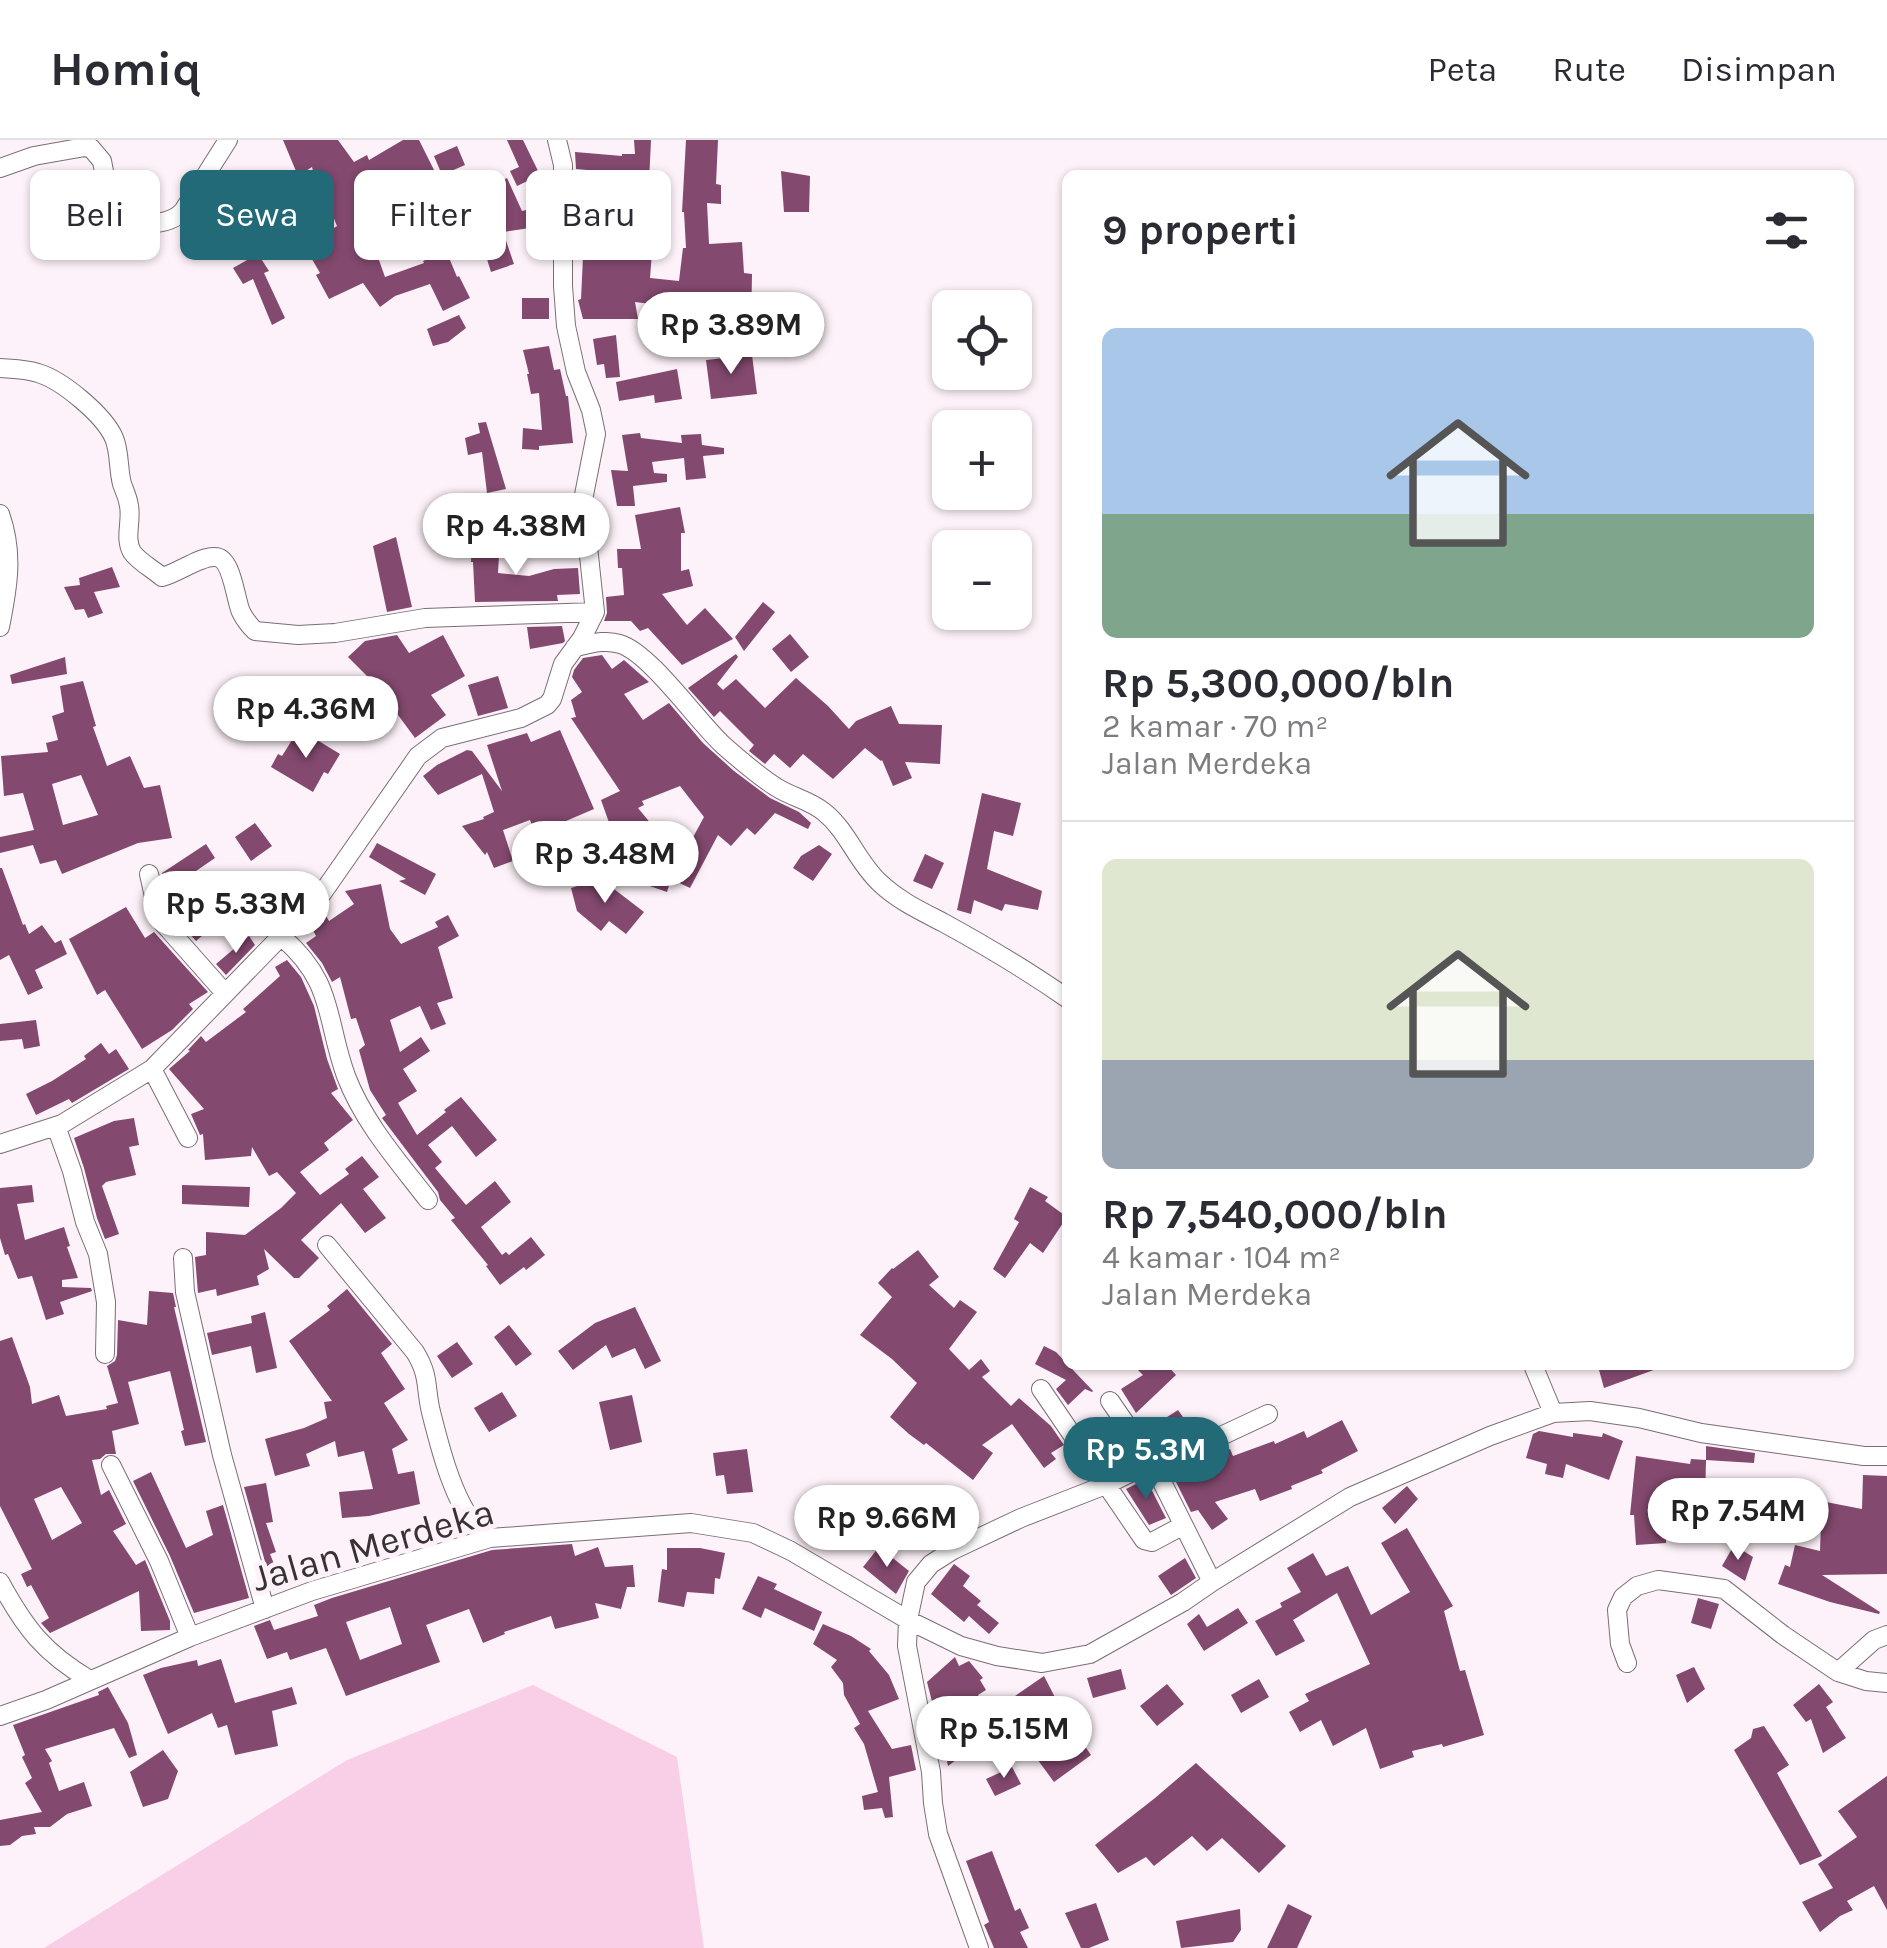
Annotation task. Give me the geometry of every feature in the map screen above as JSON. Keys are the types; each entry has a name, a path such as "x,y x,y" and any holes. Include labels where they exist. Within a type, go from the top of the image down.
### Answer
{"street":[{"path":"0,168 34,156 91,148 102,161 113,218 121,222 162,222 175,219 183,211 228,140"},
{"path":"0,1144 56,1126 152,1069 321,895 418,756 442,738 521,718 547,705 556,691 563,664 582,638 594,612 583,500 596,434 566,326 563,165 557,140"},
{"path":"0,368 40,373 63,386 96,416 116,444 120,476 129,500 128,530 133,554 162,576 203,560 220,558 229,569 243,617 255,632 335,633 424,618 594,612"},
{"path":"0,514 10,560 0,627"},
{"path":"575,647 603,642 632,649 744,764 779,789 820,808 834,821 879,882 915,910 997,954 1062,995"},
{"path":"150,874 163,923 224,992"},
{"path":"282,937 310,967 323,988 346,1076 368,1121 428,1200"},
{"path":"152,1069 188,1138"},
{"path":"56,1126 98,1254 106,1302 105,1354"},
{"path":"327,1245 424,1366 430,1407 457,1491 471,1520 490,1538"},
{"path":"183,1258 185,1292 222,1456 265,1609"},
{"path":"1536,1370 1553,1413"},
{"path":"1041,1388 1140,1537 1148,1543 1182,1526"},
{"path":"1110,1401 1152,1462 1212,1582"},
{"name":"Jalan Merdeka","path":"0,1716 312,1591 490,1538 691,1524 753,1533 791,1550 908,1620 962,1646 1042,1663 1090,1654 1183,1602 1350,1496 1553,1413 1590,1411 1702,1433 1887,1456"},
{"path":"979,1948 938,1834 931,1772 907,1646 916,1582 931,1564 953,1550 1268,1414"},
{"path":"111,1466 159,1561 190,1637"},
{"path":"1627,1663 1620,1644 1617,1610 1623,1598 1637,1586 1658,1580 1724,1589 1838,1672 1887,1683"},
{"path":"0,1582 19,1617 40,1642 62,1663 90,1680"},
{"path":"1838,1672 1874,1640 1887,1635"}],"shaded area":[{"path":"533,1685 677,1757 704,1948 44,1948 347,1760"}],"building":[{"path":"283,140 338,140 354,162 367,155 369,160 403,140 419,140 434,170 354,170 354,260 379,260 385,277 425,260 450,260 470,298 443,311 430,284 395,296 380,307 363,283 329,299 312,260 334,260 334,170 296,170"},
{"path":"507,140 523,140 538,170 526,170 526,182 517,186 510,171 519,167"},
{"path":"634,140 651,140 650,170 576,169 575,152 635,154"},
{"path":"686,140 718,140 716,184 721,185 721,204 707,203 709,244 742,242 744,273 752,274 751,330 676,334 675,307 635,302 638,319 583,319 578,300 583,260 651,260 650,278 679,281 686,248 682,212"},
{"path":"457,146 465,165 440,170 434,156"},
{"path":"781,171 810,176 809,212 784,212"},
{"path":"506,178 522,211 526,210 526,229 506,232"},
{"path":"506,241 514,264 491,272 487,260 506,260"},
{"path":"247,260 262,260 285,318 272,325 253,279 243,284 233,268"},
{"path":"522,298 549,298 549,319 522,319"},
{"path":"459,315 466,328 448,342 433,346 427,329"},
{"path":"616,335 620,377 606,378 604,364 597,365 593,339"},
{"path":"549,346 554,370 560,369 568,396 573,443 522,449 523,428 542,430 539,393 531,394 523,350"},
{"path":"752,355 757,394 711,399 706,360"},
{"path":"677,369 682,399 655,403 654,395 619,401 616,382"},
{"path":"486,422 506,489 487,493 482,452 468,455 465,438 480,433 478,423"},
{"path":"640,433 641,438 682,443 681,435 701,434 702,445 724,448 724,454 703,456 706,478 686,480 684,458 652,462 654,473 667,474 667,482 633,486 635,506 617,506 611,470 628,471 622,435"},
{"path":"542,494 549,523 560,523 562,537 534,540 527,516 523,517 519,500"},
{"path":"680,507 685,533 681,533 681,571 689,569 693,586 662,594 687,625 705,608 733,639 682,665 648,628 640,631 631,621 604,621 606,597 624,595 617,549 641,549 635,515"},
{"path":"472,536 500,538 498,573 529,576 578,568 580,594 557,595 558,601 475,602"},
{"path":"396,537 412,607 387,612 373,546"},
{"path":"112,567 120,587 94,592 103,613 88,618 84,609 75,610 64,587 80,585 79,578"},
{"path":"763,602 775,612 744,651 735,637"},
{"path":"562,626 563,643 530,649 527,627"},
{"path":"790,634 809,657 791,672 772,649"},
{"path":"397,635 409,653 443,635 465,676 431,695 446,715 415,738 370,677 348,657 365,641"},
{"path":"736,654 738,657 717,684 723,690 736,679 765,708 796,678 849,729 856,721 891,706 899,724 942,725 940,764 905,762 912,778 893,786 882,760 865,748 833,779 803,754 790,768 774,754 765,764 749,751 754,745 720,711 714,717 688,688"},
{"path":"602,655 612,669 624,660 649,682 624,694 643,720 669,703 703,743 770,798 799,812 811,823 808,829 775,813 755,835 747,828 731,846 718,835 690,888 671,879 667,892 615,874 601,858 617,845 601,800 620,791 571,718 576,717 571,700 582,692 572,677 583,658","holes":["680,786 704,817 685,852 665,834 662,837 638,808 644,805 642,801"]},
{"path":"65,657 67,674 12,684 10,675"},
{"path":"498,676 508,708 478,716 468,685"},
{"path":"83,681 107,766 130,756 144,788 160,785 172,838 138,843 62,874 56,860 40,864 33,845 0,853 0,837 34,830 23,793 4,796 1,756 48,752 46,743 58,740 52,716 64,712 60,686","holes":["81,775 98,815 63,825 52,784"]},
{"path":"299,729 340,754 313,792 271,767"},
{"path":"560,730 594,809 566,821 575,847 544,858 530,820 503,830 513,861 494,868 487,852 485,855 462,826 494,812 482,774 438,795 423,776 467,750 472,751 502,791 487,745 527,733 531,742"},
{"path":"982,793 1021,803 1013,836 994,831 987,869 1042,891 1038,910 1005,904 1002,911 974,900 971,914 957,910"},
{"path":"255,823 272,846 251,861 235,837"},
{"path":"377,843 436,874 425,895 399,881 406,879 369,857"},
{"path":"206,844 215,858 180,882 196,911 226,891 234,904 204,924 209,930 196,941 169,905 162,873"},
{"path":"819,845 832,854 813,881 793,868 801,856"},
{"path":"925,854 944,863 932,889 913,881"},
{"path":"0,868 29,934 42,925 55,943 61,940 67,954 35,970 43,988 28,995 9,955 0,960"},
{"path":"601,879 644,912 626,934 609,921 601,931 577,911 571,888"},
{"path":"381,884 390,929 401,944 438,927 435,922 448,915 459,936 438,947 453,998 437,1003 446,1024 431,1030 420,1006 390,1020 400,1052 421,1037 430,1051 403,1069 417,1091 398,1103 417,1135 461,1097 497,1140 476,1157 452,1126 428,1145 442,1162 435,1168 466,1205 495,1181 511,1202 481,1227 502,1255 509,1255 531,1237 545,1255 500,1285 451,1220 455,1218 438,1192 382,1118 386,1115 370,1090 359,1050 365,1045 356,1018 351,1019 340,977 332,982 306,943 316,936 310,924 325,914 329,921 354,904 345,891"},
{"path":"126,907 145,938 154,932 208,992 189,1004 193,1009 172,1030 142,1049 105,990 97,995 69,939"},
{"path":"249,936 255,945 226,975 216,964"},
{"path":"287,960 301,977 314,1006 338,1089 331,1093 353,1120 324,1143 329,1150 300,1172 320,1195 349,1174 345,1169 362,1156 379,1177 363,1189 386,1218 365,1233 341,1203 301,1240 319,1258 299,1278 294,1278 264,1249 269,1269 257,1276 259,1285 217,1296 216,1289 198,1293 195,1257 206,1255 206,1232 245,1235 296,1193 277,1172 269,1176 252,1147 251,1156 205,1160 203,1134 200,1135 191,1114 204,1109 169,1069 201,1036 206,1042 246,1012 243,1009 280,976 275,967"},
{"path":"36,1020 40,1046 24,1049 22,1039 0,1041 0,1024"},
{"path":"101,1043 109,1054 116,1049 129,1069 72,1103 69,1099 36,1115 26,1094 86,1059 84,1056"},
{"path":"134,1118 139,1145 129,1147 136,1175 102,1186 119,1234 105,1239 74,1138 114,1121"},
{"path":"32,1185 34,1202 17,1204 25,1240 64,1227 78,1278 62,1280 62,1287 92,1291 60,1302 64,1314 46,1320 32,1276 18,1279 0,1238 0,1188"},
{"path":"182,1185 250,1187 249,1207 182,1204"},
{"path":"1030,1187 1048,1197 1045,1201 1062,1213 1062,1224 1043,1253 1030,1243 1005,1278 993,1269 1019,1222 1014,1219"},
{"path":"918,1250 939,1277 929,1285 954,1308 960,1300 977,1312 949,1349 969,1370 981,1359 990,1371 982,1377 1011,1406 1019,1398 1051,1426 1064,1445 1051,1453 1056,1459 1044,1468 1012,1424 982,1445 993,1453 973,1480 890,1417 917,1383 860,1335 892,1297 878,1283"},
{"path":"347,1289 392,1344 381,1353 405,1389 384,1403 408,1440 392,1449 398,1474 414,1471 420,1504 342,1518 339,1492 373,1489 364,1451 338,1457 335,1441 306,1454 310,1466 275,1476 265,1439 327,1418 324,1402 332,1401 289,1341 330,1310 327,1306"},
{"path":"149,1291 173,1293 206,1442 185,1446 170,1371 128,1382 139,1424 112,1431 116,1454 92,1460 101,1495 109,1490 126,1524 113,1531 136,1565 145,1560 170,1621 170,1630 141,1631 139,1591 50,1633 41,1623 49,1618 21,1574 32,1569 0,1506 0,1341 12,1337 32,1404 59,1395 66,1416 107,1409 106,1406 118,1403 107,1366 117,1355 118,1320 147,1325","holes":["61,1487 82,1523 52,1540 34,1499"]},
{"path":"635,1307 661,1361 645,1369 635,1348 612,1358 606,1345 573,1370 558,1351 595,1323"},
{"path":"265,1312 277,1368 256,1373 251,1346 212,1355 207,1333 252,1323 251,1316"},
{"path":"509,1325 532,1354 516,1366 494,1337"},
{"path":"457,1342 473,1364 452,1378 437,1356"},
{"path":"1044,1346 1062,1358 1062,1370 1073,1370 1093,1391 1085,1389 1068,1405 1056,1389 1066,1380 1035,1364"},
{"path":"1138,1370 1172,1370 1176,1375 1136,1413 1121,1389 1143,1375"},
{"path":"1599,1370 1654,1370 1604,1388"},
{"path":"502,1392 517,1416 489,1432 474,1408"},
{"path":"632,1395 642,1442 610,1450 599,1402"},
{"path":"1178,1410 1190,1427 1158,1447 1147,1430"},
{"path":"1342,1420 1358,1451 1321,1470 1323,1473 1291,1486 1292,1489 1260,1501 1255,1489 1215,1502 1228,1519 1212,1530 1198,1510 1191,1512 1170,1470 1230,1449 1233,1456 1274,1441 1275,1444 1304,1431 1307,1438"},
{"path":"1539,1431 1573,1437 1573,1433 1602,1437 1603,1433 1623,1441 1609,1480 1566,1464 1563,1478 1545,1474 1547,1464 1526,1458 1533,1434"},
{"path":"1706,1446 1755,1453 1754,1463 1706,1460"},
{"path":"747,1449 753,1492 727,1494 724,1475 716,1476 713,1453"},
{"path":"1636,1456 1690,1464 1691,1459 1706,1460 1705,1502 1698,1501 1704,1530 1666,1537 1666,1543 1636,1545 1634,1515 1630,1515"},
{"path":"151,1472 186,1548 213,1535 206,1511 223,1505 249,1598 194,1613 133,1481"},
{"path":"1863,1475 1887,1476 1887,1574 1822,1575 1879,1614 1778,1584 1785,1565 1790,1567 1795,1545 1820,1551 1826,1502 1862,1509"},
{"path":"1146,1479 1166,1518 1149,1525 1126,1489"},
{"path":"266,1483 273,1522 266,1523 276,1552 270,1554 283,1586 273,1590 244,1487"},
{"path":"1407,1486 1418,1499 1395,1524 1382,1508"},
{"path":"838,1488 854,1499 831,1523 816,1514"},
{"path":"1407,1528 1453,1606 1444,1611 1460,1671 1465,1670 1484,1735 1412,1751 1414,1757 1380,1769 1366,1728 1333,1746 1321,1720 1300,1732 1289,1712 1309,1701 1305,1694 1370,1664 1337,1593 1293,1620 1305,1641 1276,1656 1255,1621 1301,1592 1287,1568 1313,1553 1326,1576 1348,1566 1371,1615 1410,1592 1381,1543"},
{"path":"572,1544 575,1556 598,1547 605,1567 633,1565 635,1587 627,1587 621,1609 595,1603 599,1618 555,1629 551,1616 483,1643 469,1609 426,1625 440,1662 346,1696 326,1648 290,1660 287,1652 267,1659 254,1626 270,1620 274,1630 318,1616 314,1605 332,1598 492,1550","holes":["390,1607 402,1644 360,1660 346,1622"]},
{"path":"1734,1545 1753,1557 1745,1581 1722,1566"},
{"path":"879,1547 909,1571 896,1594 863,1567"},
{"path":"667,1548 725,1553 720,1579 715,1578 714,1594 687,1592 684,1607 658,1602 662,1569 667,1570"},
{"path":"1185,1558 1196,1578 1171,1595 1158,1576"},
{"path":"954,1564 970,1576 963,1586 981,1601 977,1605 999,1623 989,1634 969,1616 964,1622 931,1594"},
{"path":"758,1576 777,1584 774,1589 822,1612 814,1631 765,1608 761,1618 742,1609"},
{"path":"1698,1598 1719,1604 1711,1629 1691,1623"},
{"path":"1238,1608 1248,1623 1204,1651 1187,1624 1199,1614 1207,1627"},
{"path":"823,1624 871,1649 889,1675 899,1699 868,1711 892,1749 911,1745 916,1770 889,1777 893,1817 885,1818 882,1808 864,1810 862,1796 878,1792 864,1744 854,1728 860,1724 844,1695 843,1683 831,1667 837,1660 813,1644"},
{"path":"955,1657 959,1666 969,1661 983,1678 980,1680 986,1690 978,1695 995,1731 948,1766 927,1682"},
{"path":"221,1659 235,1703 292,1687 297,1704 272,1711 278,1746 235,1755 227,1725 218,1728 212,1713 168,1734 143,1675 197,1660 198,1666"},
{"path":"1694,1667 1705,1689 1687,1703 1676,1675"},
{"path":"1121,1669 1126,1689 1093,1698 1087,1678"},
{"path":"1044,1676 1091,1755 1054,1782 999,1707"},
{"path":"1259,1679 1269,1697 1241,1713 1231,1695"},
{"path":"1167,1684 1184,1704 1157,1726 1140,1706"},
{"path":"1819,1684 1833,1702 1826,1707 1846,1738 1823,1753 1811,1719 1806,1722 1793,1705"},
{"path":"108,1687 128,1723 137,1755 129,1758 114,1728 45,1749 59,1791 84,1782 92,1806 67,1814 50,1827 34,1827 36,1834 0,1846 0,1820 42,1812 25,1783 32,1778 13,1725 99,1695"},
{"path":"1764,1726 1789,1765 1777,1773 1822,1856 1800,1865 1734,1750 1751,1738 1753,1729"},
{"path":"163,1750 178,1771 168,1799 143,1807 130,1772"},
{"path":"1196,1763 1286,1846 1259,1873 1222,1838 1207,1851 1192,1836 1154,1866 1146,1857 1118,1873 1095,1845"},
{"path":"1012,1767 1021,1784 995,1796 986,1779"},
{"path":"1887,1776 1887,1910 1874,1886 1847,1901 1853,1910 1820,1932 1802,1902 1833,1888 1818,1864 1857,1837 1838,1811"},
{"path":"992,1851 1015,1911 1020,1908 1029,1928 1020,1932 1028,1948 994,1948 984,1925 989,1922 966,1861"},
{"path":"1096,1903 1109,1940 1081,1948 1065,1913"},
{"path":"1288,1904 1312,1916 1297,1948 1267,1948"},
{"path":"1240,1909 1241,1930 1233,1942 1181,1948 1176,1921"}]}
